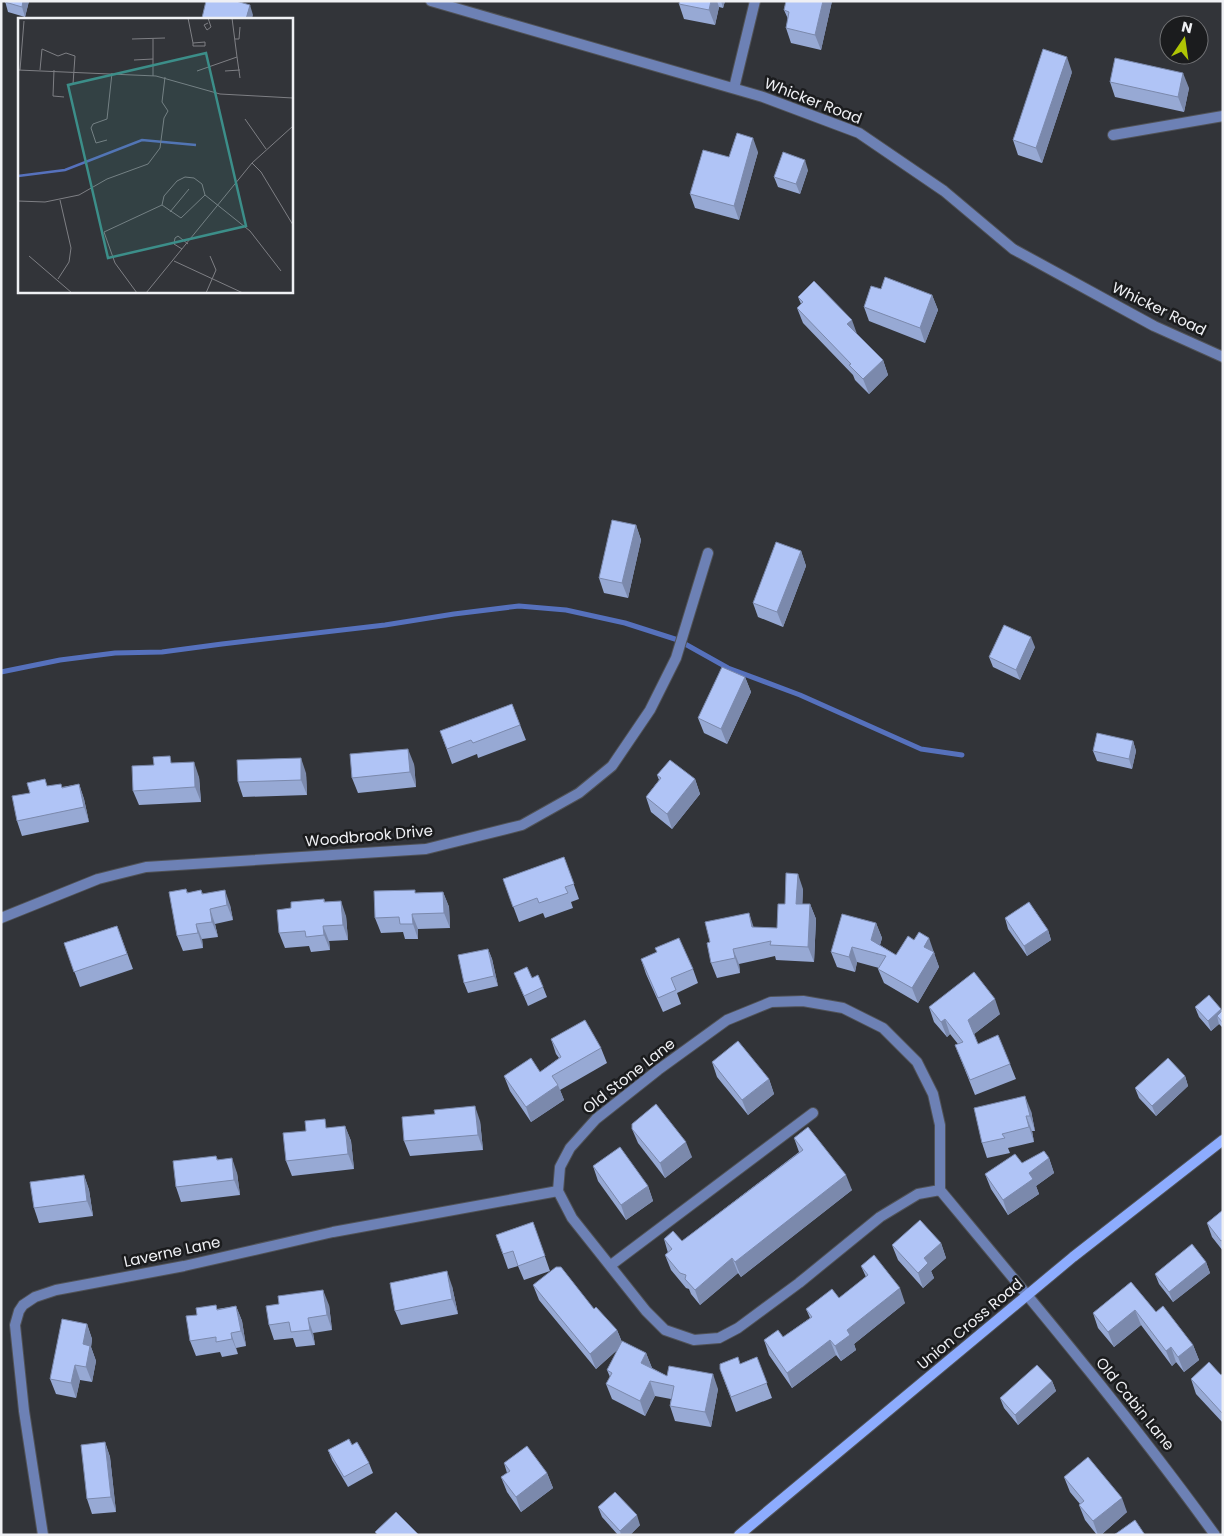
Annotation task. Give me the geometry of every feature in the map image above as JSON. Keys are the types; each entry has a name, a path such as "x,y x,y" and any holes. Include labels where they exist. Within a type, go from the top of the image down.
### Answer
{"main road":[{"name":"Union Cross Road","path":"739,1535 1073,1257 1223,1140"}],"street":[{"name":"Whicker Road","path":"431,1 734,88 859,133 944,190 1012,248 1154,326 1223,357"},
{"path":"734,88 755,1"},
{"path":"1113,135 1223,116"},
{"name":"Woodbrook Drive","path":"1,918 98,879 146,867 426,849 522,825 579,793 612,766 650,710 676,658 708,553"},
{"name":"Old Stone Lane","path":"558,1191 560,1167 570,1148 596,1119 658,1070 727,1020 771,1002 803,1001 843,1008 883,1028 917,1062 933,1094 940,1125 940,1190"},
{"path":"611,1265 812,1113"},
{"path":"558,1191 572,1218 646,1311 665,1330 694,1340 719,1338 738,1328 799,1283 880,1217 918,1194 940,1190 1028,1295"},
{"name":"Laverne Lane","path":"43,1535 24,1411 15,1326 19,1311 23,1305 56,1290 184,1266 332,1232 558,1191"},
{"name":"Old Cabin Lane","path":"1028,1295 1167,1468 1215,1535"}],"building":[{"path":"23,1 22,7 5,2"},
{"path":"206,1 236,1 250,5 246,18 202,18"},
{"path":"680,1 711,1 709,10 679,4"},
{"path":"786,1 823,1 815,35 786,28 789,12 784,10"},
{"path":"1043,49 1067,57 1036,148 1013,140"},
{"path":"1115,58 1183,73 1178,97 1110,82"},
{"path":"737,133 753,138 734,206 690,194 703,150 729,157"},
{"path":"783,152 805,160 796,184 774,177"},
{"path":"885,277 932,295 920,328 864,307 871,286 881,289"},
{"path":"814,281 852,320 847,324 883,360 863,379 797,308 803,302 798,297"},
{"path":"612,520 636,525 622,583 599,578"},
{"path":"776,542 801,551 777,612 753,603"},
{"path":"1004,625 1031,637 1016,670 989,657"},
{"path":"722,667 745,677 721,729 698,718"},
{"path":"512,704 520,725 473,743 471,740 447,749 440,731"},
{"path":"1097,733 1133,741 1129,759 1093,751"},
{"path":"408,749 410,772 352,778 350,754"},
{"path":"170,756 171,763 194,762 195,787 133,791 132,766 154,765 153,757"},
{"path":"301,758 301,780 238,782 237,760"},
{"path":"670,760 695,779 667,814 646,797 661,778 657,775"},
{"path":"45,779 47,786 61,784 62,788 79,784 84,807 17,821 12,796 30,793 27,783"},
{"path":"564,857 574,884 565,887 568,893 539,903 537,898 513,907 503,879"},
{"path":"786,873 798,874 796,904 810,904 808,947 770,945 771,941 733,949 735,958 711,963 707,943 710,942 705,922 749,913 752,927 777,928 778,904 785,904"},
{"path":"186,889 187,893 201,890 202,894 225,890 227,905 210,909 212,922 196,924 198,933 177,936 169,892"},
{"path":"415,890 415,893 443,892 444,913 412,914 413,924 400,924 399,917 375,918 374,891"},
{"path":"324,899 324,902 341,901 343,925 323,926 324,935 306,937 305,931 279,933 277,910 291,908 291,902"},
{"path":"1029,902 1048,930 1024,946 1005,918"},
{"path":"842,914 876,923 871,940 896,955 908,936 914,940 919,932 929,938 924,947 934,952 912,988 878,969 886,956 852,947 849,957 831,952"},
{"path":"117,926 127,954 74,972 64,943"},
{"path":"679,938 693,969 671,978 676,990 658,998 641,959 657,952 655,948"},
{"path":"488,949 494,976 464,983 458,955"},
{"path":"527,967 532,978 538,975 543,987 524,996 514,973"},
{"path":"974,972 995,999 968,1020 978,1044 998,1035 1010,1064 970,1080 955,1045 963,1042 945,1019 941,1022 929,1007"},
{"path":"1209,995 1221,1009 1208,1021 1195,1007"},
{"path":"1223,1010 1223,1023 1217,1016"},
{"path":"585,1020 601,1048 552,1076 558,1085 526,1107 504,1076 531,1058 540,1072 561,1057 551,1039"},
{"path":"738,1041 769,1079 742,1100 712,1062"},
{"path":"1168,1058 1185,1076 1152,1106 1135,1088"},
{"path":"1025,1096 1030,1116 1026,1116 1029,1127 1002,1134 1005,1138 982,1143 974,1108"},
{"path":"656,1104 686,1142 660,1163 632,1129 632,1124"},
{"path":"475,1106 478,1135 404,1141 402,1117 435,1114 434,1110"},
{"path":"325,1119 326,1128 345,1126 348,1154 286,1161 283,1133 306,1131 305,1121"},
{"path":"808,1127 846,1175 735,1262 732,1258 695,1290 685,1279 686,1275 680,1273 665,1255 672,1249 664,1239 673,1231 682,1241 803,1150 794,1138"},
{"path":"620,1147 648,1186 621,1205 593,1166"},
{"path":"1044,1151 1049,1158 1029,1173 1033,1179 1003,1200 985,1174 1015,1154 1022,1163"},
{"path":"216,1156 217,1160 232,1158 234,1180 176,1187 173,1161"},
{"path":"84,1175 87,1201 34,1208 30,1182"},
{"path":"1223,1210 1223,1240 1221,1241 1207,1223"},
{"path":"920,1220 941,1243 924,1258 928,1263 918,1273 892,1245"},
{"path":"533,1222 545,1256 518,1266 513,1251 503,1254 496,1235"},
{"path":"1192,1244 1206,1262 1169,1292 1155,1274"},
{"path":"874,1255 900,1288 847,1330 850,1335 835,1346 830,1340 787,1373 764,1340 778,1330 783,1337 812,1317 806,1309 832,1289 839,1298 868,1275 861,1266"},
{"path":"556,1267 561,1267 594,1309 596,1307 617,1330 590,1354 533,1285"},
{"path":"447,1271 452,1299 395,1311 390,1283"},
{"path":"1131,1282 1156,1312 1163,1306 1193,1345 1178,1357 1171,1347 1166,1351 1135,1310 1108,1332 1093,1313"},
{"path":"323,1290 327,1315 308,1318 310,1330 291,1332 289,1322 269,1325 266,1306 279,1304 278,1296"},
{"path":"216,1305 217,1310 236,1306 241,1331 231,1333 232,1339 216,1342 216,1337 190,1341 186,1316 197,1315 196,1308"},
{"path":"62,1319 87,1324 83,1344 90,1346 86,1367 75,1365 71,1383 50,1379"},
{"path":"622,1341 646,1353 641,1363 667,1376 669,1366 713,1374 705,1412 670,1406 674,1386 650,1381 640,1401 606,1384 612,1373 607,1370"},
{"path":"738,1357 740,1364 757,1357 767,1383 731,1397 720,1369 720,1364"},
{"path":"1209,1362 1221,1375 1223,1374 1223,1414 1191,1379"},
{"path":"1037,1365 1052,1381 1015,1415 1000,1398"},
{"path":"349,1439 352,1445 357,1442 369,1463 344,1477 328,1450"},
{"path":"105,1442 111,1497 87,1499 81,1445"},
{"path":"527,1446 547,1473 516,1497 501,1477 510,1471 504,1463"},
{"path":"1088,1457 1122,1498 1093,1521 1079,1505 1084,1501 1064,1477"},
{"path":"615,1492 637,1515 620,1531 598,1507"},
{"path":"396,1512 419,1535 378,1535 375,1532"},
{"path":"1135,1520 1145,1535 1114,1535"}],"waterway":[{"path":"1,672 60,660 115,653 162,652 385,625 519,606 566,610 625,623 678,640 728,668 800,695 921,749 962,755"}]}
